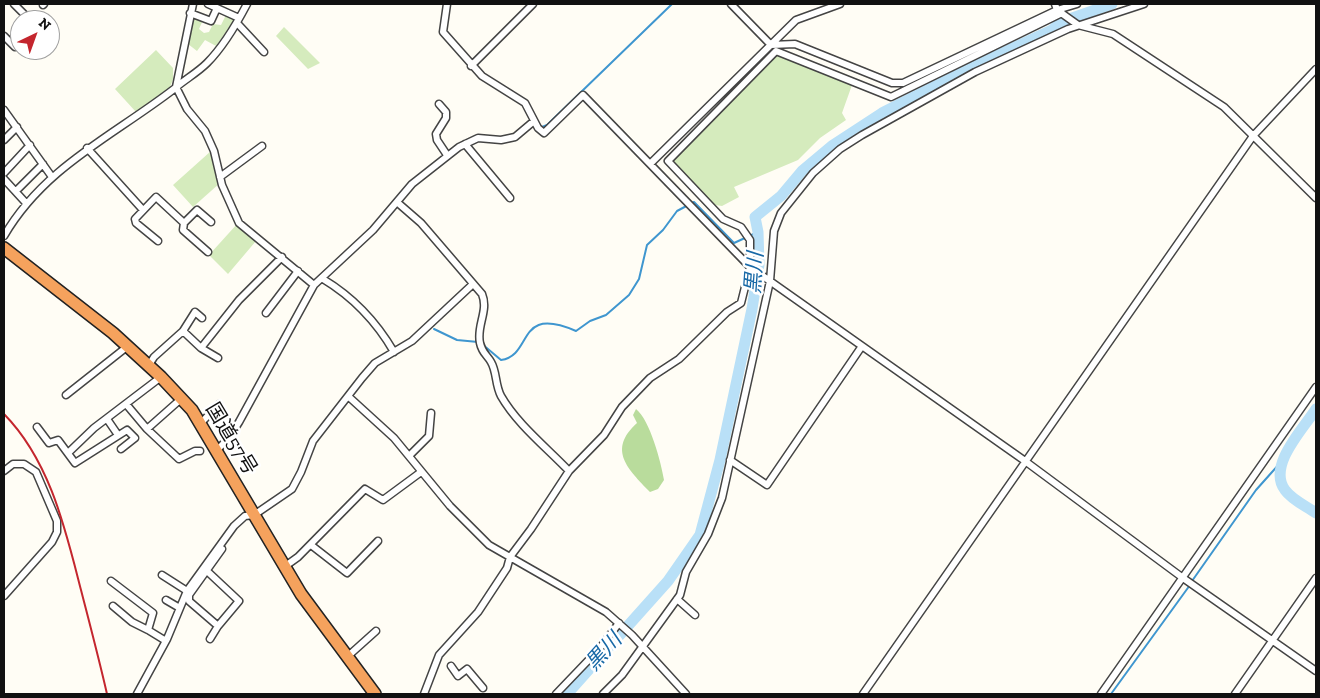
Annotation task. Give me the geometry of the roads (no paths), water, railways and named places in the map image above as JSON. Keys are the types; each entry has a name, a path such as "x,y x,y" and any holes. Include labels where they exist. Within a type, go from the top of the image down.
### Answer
{"highway":[{"name":"国道57号","path":"4,248 128,346 182,398 201,424 284,566 323,627 375,694"}],"street":[{"path":"193,4 176,87 187,109 205,132 214,150 220,177 239,223 314,285"},
{"path":"208,4 238,20 264,52"},
{"path":"4,236 26,203 52,177 87,148 122,127 206,64 224,43 246,4"},
{"path":"447,4 444,32 471,66 482,76 525,103 534,121 544,133 583,95 750,267 1025,461 1183,578 1316,671"},
{"path":"471,66 533,4"},
{"path":"731,4 771,45 794,44 892,83 903,83 1058,9 1077,4"},
{"path":"650,163 796,20 840,4"},
{"path":"603,694 622,675 677,599 686,572 708,534 719,507 770,281 774,231 781,213 812,173 840,149 975,72 1078,25 1144,4"},
{"path":"190,14 211,21 217,8"},
{"path":"1058,9 1078,25 1113,34 1224,107 1316,198"},
{"path":"424,694 439,655 478,612 507,568 510,557 531,529 569,470 604,435 622,407 650,378 680,359 727,312 741,303 750,267 750,240 741,228 723,219 668,161 776,52 891,96 1058,9"},
{"path":"863,694 1253,136 1316,69"},
{"path":"439,104 446,112 446,118 436,134 437,140 448,155"},
{"path":"4,110 52,177"},
{"path":"217,450 229,438 239,422 314,285 323,279 398,202 412,184 448,155 478,138 501,140 515,137 534,121"},
{"path":"4,140 17,127"},
{"path":"465,144 510,198"},
{"path":"4,173 30,145"},
{"path":"220,177 262,146"},
{"path":"87,148 143,210"},
{"path":"16,191 43,164"},
{"path":"4,178 26,203"},
{"path":"158,241 136,223 135,219 156,197 184,223"},
{"path":"398,202 421,223 482,294 485,303 478,331 479,341 482,353 491,360 501,395 527,427 569,470"},
{"path":"208,252 183,230 184,223 197,210 211,222"},
{"path":"201,348 239,300 282,257"},
{"path":"266,313 298,271"},
{"path":"323,279 352,299 374,322 394,352"},
{"path":"218,626 189,601 189,595 208,572 234,526 245,516 254,515 292,489 313,441 336,409 349,397 375,363 412,341 473,284"},
{"path":"148,365 154,357 183,331 195,312 202,318"},
{"path":"183,331 201,348 218,358"},
{"path":"66,395 128,346"},
{"path":"730,460 767,485 862,346"},
{"path":"68,452 94,428 162,377"},
{"path":"1101,694 1316,387"},
{"path":"349,397 394,438 470,528 489,545 595,604 632,635 686,694"},
{"path":"147,429 182,398"},
{"path":"126,404 147,429 179,459 195,451 200,451"},
{"path":"201,424 220,404"},
{"path":"409,456 429,436 431,413"},
{"path":"107,419 118,435"},
{"path":"37,427 49,443 58,440 75,462 92,454 127,430 135,438 121,449"},
{"path":"4,471 13,464 24,464 36,472 57,521 57,532 52,542 4,596"},
{"path":"284,566 311,545 365,489 382,500 399,490 409,479 421,472"},
{"path":"137,694 166,641 178,607 187,591 230,534"},
{"path":"311,545 346,573 378,541"},
{"path":"208,572 239,601 218,626 210,639"},
{"path":"162,575 187,591"},
{"path":"1235,694 1316,578"},
{"path":"111,581 153,613 148,630"},
{"path":"677,599 694,611"},
{"path":"166,600 178,607"},
{"path":"113,606 132,622 166,641"},
{"path":"556,694 600,648 619,623"},
{"path":"346,657 376,631"},
{"path":"451,666 458,676 467,668 483,688"}],"waterway":[{"path":"542,127 547,125 672,4"},
{"name":"黒川","path":"567,694 668,581 700,535 720,460 752,309 759,265 758,232 755,217 781,196 802,171 833,145 882,113 987,60 1052,30 1061,22 1112,4"},
{"path":"482,344 501,360 511,356 518,350 534,327 543,324 557,325 576,331 590,321 606,315 629,295 639,279 647,245 663,230 677,211 694,202 734,243 758,232"},
{"path":"434,329 457,340 478,342"},
{"path":"1316,409 1289,448 1280,470 1281,480 1288,494 1316,513"},
{"path":"1192,581 1256,490 1281,462"},
{"path":"1111,694 1190,585"}],"railway":[{"path":"4,414 20,433 33,453 54,496 69,543 107,694"}]}
